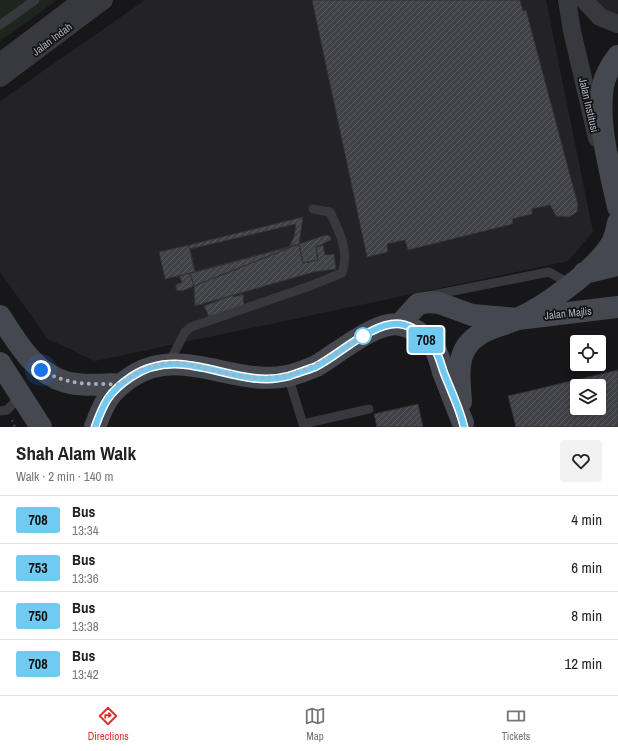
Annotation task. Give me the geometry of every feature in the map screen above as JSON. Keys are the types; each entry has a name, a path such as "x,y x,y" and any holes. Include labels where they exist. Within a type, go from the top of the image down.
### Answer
{"main road":[{"path":"607,156 602,108 603,85 610,66 618,56"},
{"name":"Jalan Institusi","path":"607,156 618,207"},
{"path":"463,425 460,377 461,356 467,346 479,333 518,319 551,299 576,279 610,246 615,237 618,223"},
{"path":"576,279 618,266"},
{"path":"400,324 418,304 430,302 439,303 472,315 518,319"},
{"name":"Jalan Majlis","path":"518,319 618,307"},
{"path":"0,316 25,353 41,370 67,382 121,384"},
{"path":"95,427 103,405 110,393 138,372 154,366 169,363 182,364 246,377 265,379 288,376 315,366 367,333 386,326 400,324 418,331 435,349 463,425"},
{"path":"0,363 41,427"}],"street":[{"name":"Jalan Indah","path":"2,57 82,0"},
{"name":"Jalan Indah","path":"0,78 104,0"},
{"name":"Jalan Institusi","path":"566,0 596,136 607,156"},
{"path":"584,0 600,17 618,24"}],"lane":[{"path":"0,25 35,0"},
{"path":"169,363 185,332 191,327 310,286 342,273 345,265 345,256 340,233 330,212 313,209"},
{"path":"418,304 431,296 548,272 576,279"},
{"path":"288,376 303,424 369,409"},
{"path":"0,411 7,410 21,396"}],"shaded area":[{"path":"0,0 57,0 0,41"},
{"path":"145,0 546,0 593,232 568,261 95,361 48,339 0,272 0,101"},
{"path":"584,0 618,0 618,24"}],"building":[{"path":"312,0 520,0 523,11 526,10 578,205 577,212 569,217 556,216 550,205 532,209 532,214 512,219 513,224 408,250 405,240 387,244 388,252 367,257"},
{"path":"303,217 299,244 195,272 189,245"},
{"path":"296,224 294,237 289,247 195,272 190,249"},
{"path":"326,235 330,236 331,240 316,247 318,260 303,263 299,244"},
{"path":"299,244 303,263 318,260 316,247 323,245 325,255 334,254 336,269 314,272 195,306 194,286"},
{"path":"299,244 194,286 190,273"},
{"path":"189,245 195,272 165,279 159,252"},
{"path":"190,273 194,286 182,291 176,290 176,285 182,282 179,276"},
{"path":"243,294 244,308 210,319 204,306 233,295 234,297"},
{"path":"618,370 618,427 516,427 508,396 570,381 570,415 606,415 606,379 580,379"},
{"path":"418,404 423,427 377,427 374,414"}],"bus line":[{"name":"708","path":"95,427 103,405 110,393 138,372 154,366 169,363 182,364 246,377 265,379 288,376 315,366 367,333 386,326 400,324 418,331 435,349 464,427"}],"route":[{"path":"41,370 53,377 67,382 87,384 121,384 138,372 154,366 169,363 265,379 288,376 315,366 367,333 363,336"}]}
